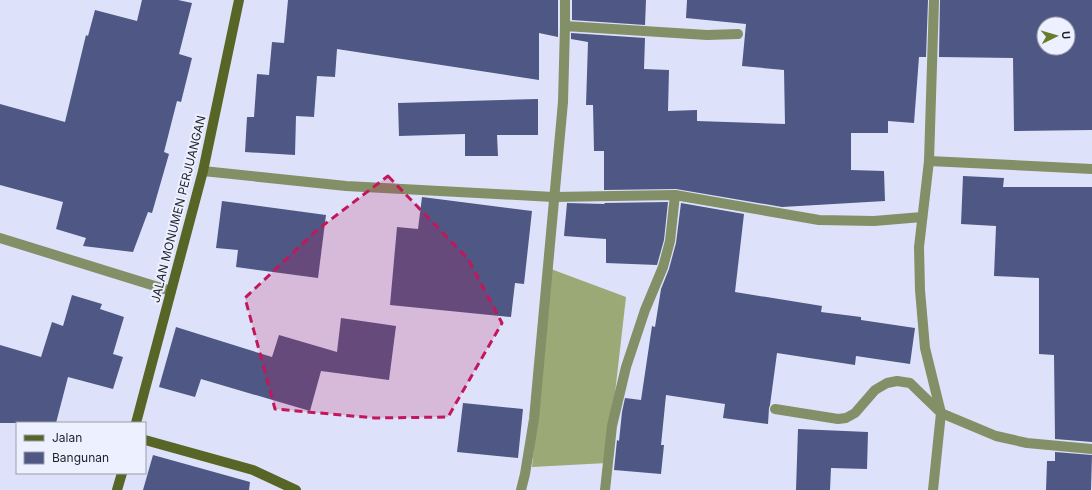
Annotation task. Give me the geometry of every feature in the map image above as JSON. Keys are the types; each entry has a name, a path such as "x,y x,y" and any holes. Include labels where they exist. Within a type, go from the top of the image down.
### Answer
{"street":[{"name":"JALAN MONUMEN PERJUANGAN","path":"136,422 203,171 238,0"},
{"path":"521,490 534,419 553,197 563,102 565,0"},
{"path":"933,490 941,413 925,348 920,290 919,246 929,161 934,0"},
{"path":"565,26 707,35 738,34"},
{"path":"929,161 1092,169"},
{"path":"203,171 346,186 553,197 675,195 819,220 874,221 922,216"},
{"path":"605,490 612,426 626,367 645,310 663,267 670,241 675,195"},
{"path":"0,238 171,291"},
{"path":"775,409 838,419 846,418 855,413 875,390 887,382 897,381 910,383 941,413 996,436 1027,443 1092,449"},
{"path":"146,440 254,470 296,490"},
{"path":"117,490 122,474"}],"highlighted area":[{"path":"388,176 468,259 502,323 448,417 375,418 275,409 245,298 317,230"}],"green space":[{"path":"551,269 626,297 607,463 532,467"}],"building":[{"path":"142,0 178,0 192,3 179,54 192,58 181,102 177,101 164,152 169,154 152,213 148,212 133,252 83,246 86,238 56,229 63,202 0,185 0,104 65,122 86,35 88,36 95,10 137,21"},
{"path":"288,0 558,0 558,37 539,33 539,80 337,49 335,77 317,76 314,117 296,116 295,155 245,152 247,117 254,117 257,74 269,75 272,42 284,43"},
{"path":"572,0 646,0 645,25 572,20"},
{"path":"687,0 928,0 926,57 919,57 914,123 888,121 888,133 851,133 851,170 884,171 885,201 782,207 676,189 604,190 604,151 594,151 593,105 586,105 588,42 571,39 571,33 645,38 644,69 669,70 668,111 697,110 697,121 785,124 784,70 742,66 746,24 686,18"},
{"path":"940,0 1092,0 1092,130 1014,131 1013,58 939,57"},
{"path":"538,99 538,135 497,135 498,156 465,156 465,134 399,136 398,103"},
{"path":"963,176 1004,178 1003,187 1092,187 1092,442 1055,439 1054,355 1039,354 1039,278 994,276 996,226 961,224"},
{"path":"422,197 532,211 524,284 515,283 511,317 390,305 397,227 418,229"},
{"path":"222,201 326,215 318,278 236,267 238,250 216,248"},
{"path":"668,202 664,240 657,265 606,263 606,239 564,236 567,203 605,204 604,203"},
{"path":"681,203 744,214 735,292 822,306 821,312 861,317 861,320 915,328 910,364 856,356 855,365 777,353 768,424 723,418 725,404 666,395 661,445 664,445 661,474 614,470 617,440 619,441 625,398 641,400 652,326 655,327 661,289 669,269 676,243"},
{"path":"72,295 102,304 100,309 124,317 113,354 123,357 113,389 68,377 56,422 0,423 0,345 41,357 52,322 63,326"},
{"path":"341,318 396,326 389,380 321,371 310,411 201,379 195,397 159,387 176,327 272,357 279,335 337,352"},
{"path":"463,403 523,409 518,458 457,452"},
{"path":"798,429 868,432 867,469 831,468 830,490 796,490"},
{"path":"1055,452 1092,455 1091,490 1046,490 1047,461 1055,461"},
{"path":"153,455 250,482 249,490 143,490"}]}
